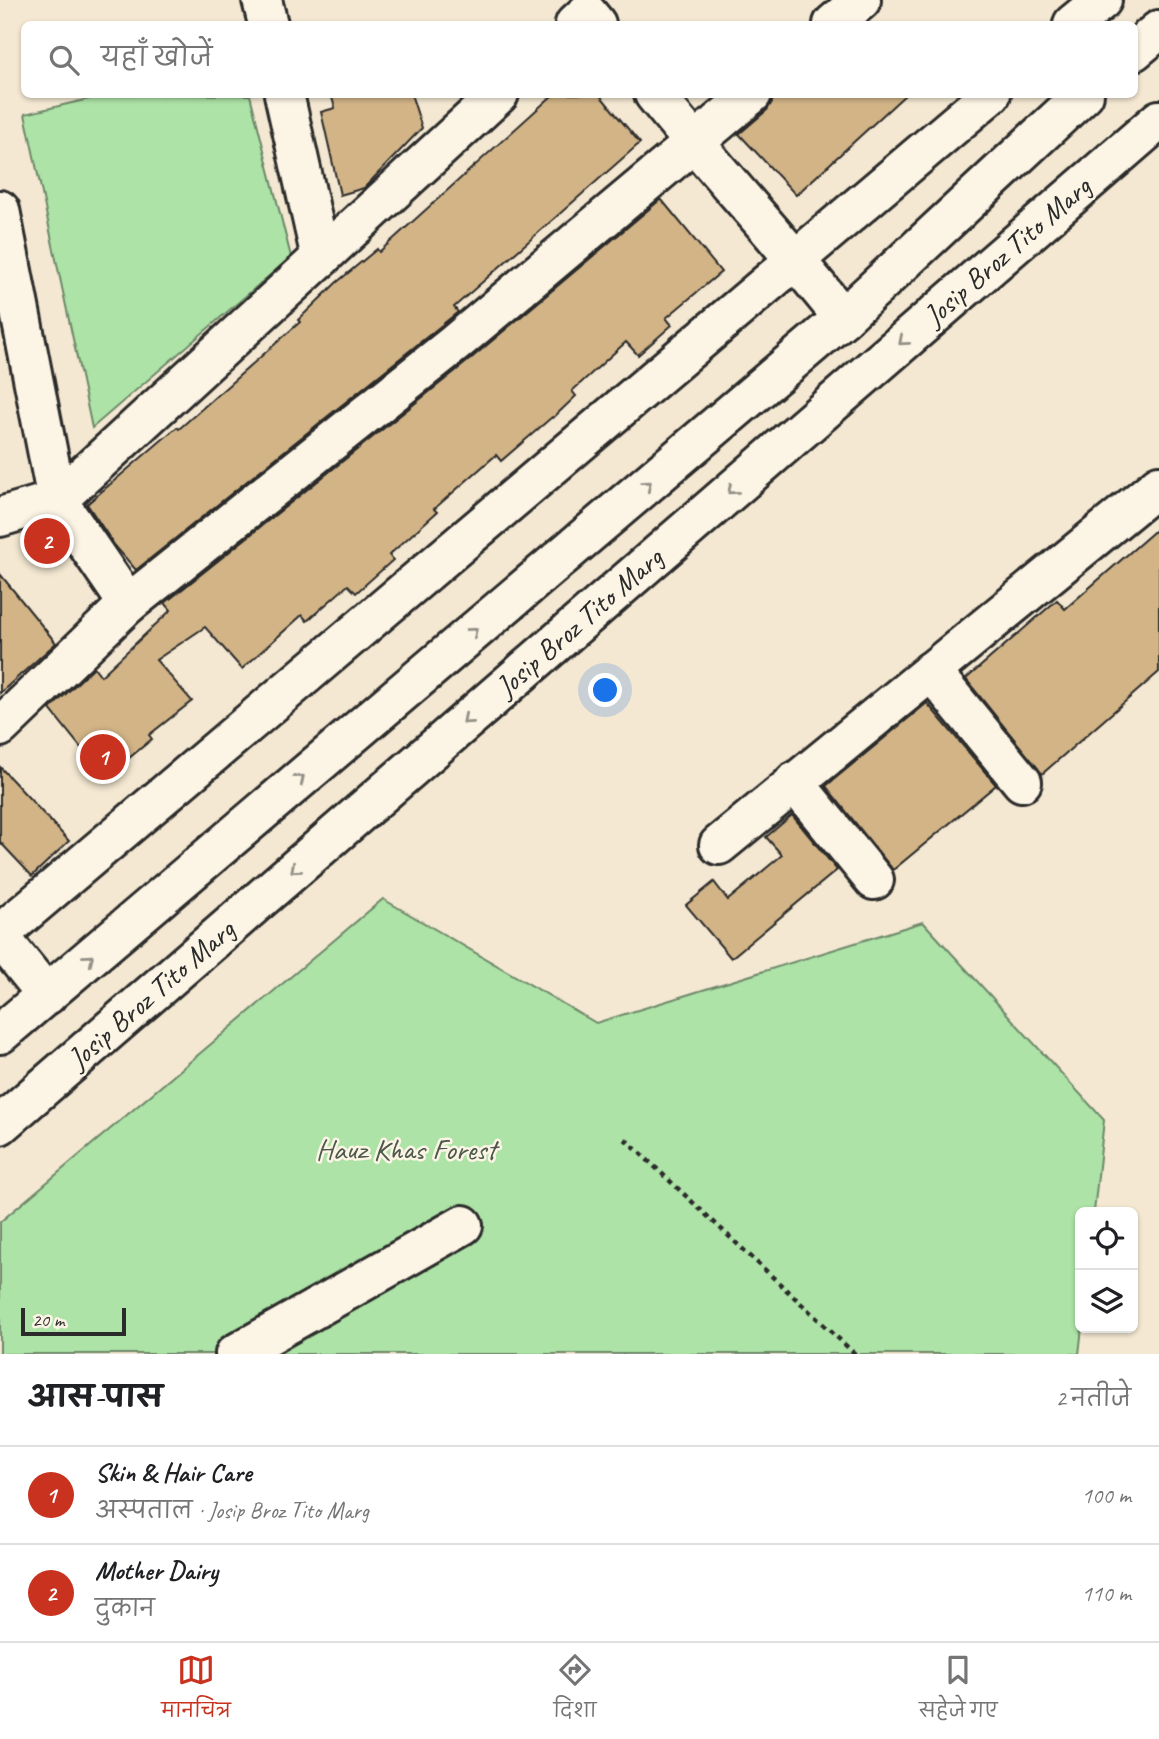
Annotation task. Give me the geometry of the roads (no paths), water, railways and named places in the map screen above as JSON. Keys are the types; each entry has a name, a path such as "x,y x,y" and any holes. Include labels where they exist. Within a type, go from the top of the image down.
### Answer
{"street":[{"path":"262,0 267,21"},
{"path":"836,21 861,0"},
{"path":"1077,21 1102,0"},
{"path":"1138,48 1159,30"},
{"path":"285,98 321,258"},
{"path":"0,517 57,500 495,98"},
{"path":"656,98 843,318"},
{"path":"0,727 128,604 454,344 695,145 748,98"},
{"path":"47,995 0,935 986,98"},
{"name":"Josip Broz Tito Marg","path":"0,1034 843,318 1080,98"},
{"name":"Josip Broz Tito Marg","path":"0,1125 1156,131"},
{"path":"0,210 57,500 128,604"},
{"path":"719,845 1159,485"},
{"path":"931,671 1022,782"},
{"path":"794,782 874,880"},
{"path":"235,1354 463,1224"}],"place":[{"name":"Mother Dairy","path":"47,541"},
{"name":"Skin & Hair Care","path":"103,757"}],"park label":[{"name":"Hauz Khas Forest","path":"406,1149"}]}
